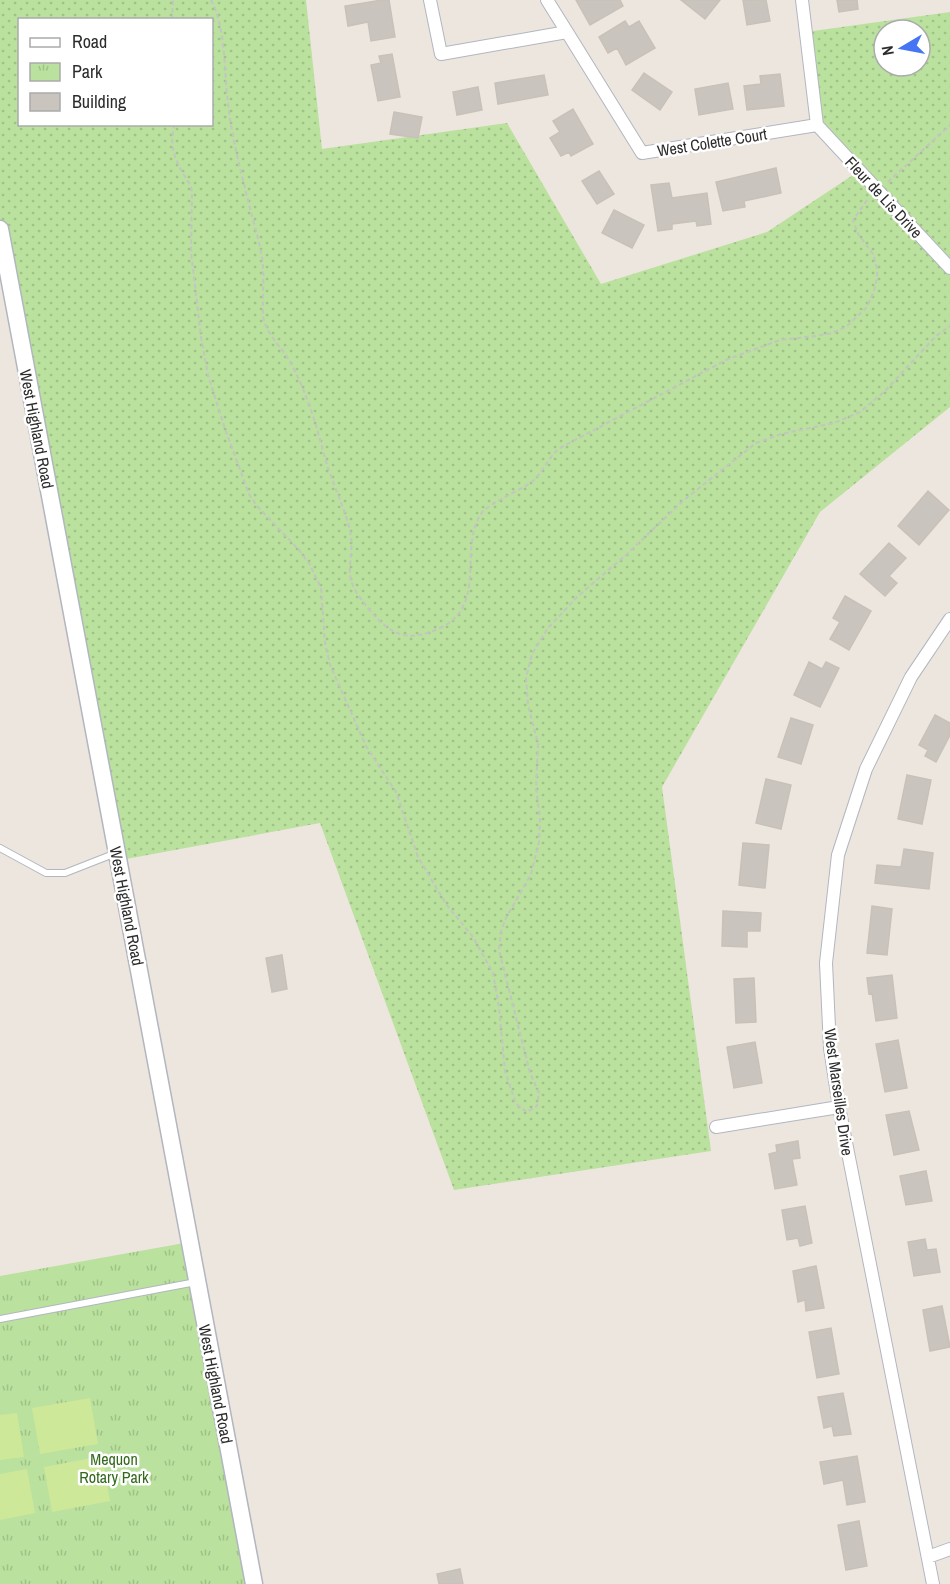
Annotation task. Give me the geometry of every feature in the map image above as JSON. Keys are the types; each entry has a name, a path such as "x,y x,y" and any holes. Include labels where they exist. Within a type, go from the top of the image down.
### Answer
{"main road":[{"name":"West Highland Road","path":"0,229 4,275 117,853 254,1584"}],"street":[{"path":"430,0 441,54 567,32"},
{"name":"West Colette Court","path":"547,0 642,153 817,125"},
{"path":"802,0 817,125"},
{"name":"Fleur de Lis Drive","path":"817,125 950,268"},
{"name":"West Marseilles Drive","path":"933,1584 839,1107 830,1048 826,963 838,855 866,769 911,677 950,619"},
{"path":"716,1127 839,1107"},
{"path":"928,1557 950,1549"}],"lane":[{"path":"0,848 46,873 65,873 117,853"},
{"path":"0,1319 197,1282"}],"path":[{"path":"172,18 173,0"},
{"path":"211,0 216,12 224,51 227,102 233,135 262,255 265,324 271,337 288,358 315,423 350,530 352,544 350,575 355,590 381,624 397,633 417,635 427,633 451,622 457,616 463,607 468,590 475,528 481,514 531,482 560,448 726,360 780,340 832,333 846,327 857,318 867,307 874,291 877,268 873,254 858,234 853,220 867,199 950,125"},
{"path":"175,126 173,156 191,186 192,192 191,252 208,375 234,456 243,481 257,506 300,551 318,579 321,588 326,655 334,677 366,746 396,792 418,857 446,904 473,937 493,973 499,1007 505,1071 516,1104 526,1112 537,1106 539,1093 530,1073 500,950 501,931 531,874 538,842 540,818 536,789 538,744 526,690 526,678 532,654 548,628 578,596 626,555 684,500 756,443 781,434 834,423 860,412 885,391 926,345 950,326"}],"green space":[{"path":"0,0 306,0 322,149 507,123 601,284 767,232 859,171 817,125 806,32 872,23 872,78 932,78 932,18 907,18 950,12 950,407 820,512 662,787 711,1151 454,1190 320,823 126,859 0,229"},
{"name":"Mequon Rotary Park","path":"190,1242 253,1584 0,1584 0,1276"},
{"path":"90,1398 98,1444 40,1454 32,1408"},
{"path":"17,1413 24,1457 0,1460 0,1415"},
{"path":"102,1456 110,1501 52,1512 44,1467"},
{"path":"27,1469 35,1513 0,1520 0,1474"}],"building":[{"path":"389,0 395,37 371,41 368,22 348,26 345,6"},
{"path":"576,0 620,0 623,6 590,25"},
{"path":"681,0 720,0 705,19"},
{"path":"743,0 766,0 770,21 747,25"},
{"path":"837,0 857,0 858,9 839,12"},
{"path":"625,21 629,27 639,21 655,48 626,65 617,48 608,53 599,37"},
{"path":"392,54 400,97 378,101 371,65 381,63 379,56"},
{"path":"644,73 672,92 660,110 632,90"},
{"path":"780,74 784,106 747,110 744,86 761,84 760,76"},
{"path":"544,75 548,95 498,104 495,83"},
{"path":"728,83 733,109 699,115 695,89"},
{"path":"478,87 482,110 457,115 453,92"},
{"path":"573,109 593,144 571,156 569,152 561,156 550,138 560,132 553,121"},
{"path":"394,112 422,117 418,138 390,134"},
{"path":"776,168 781,193 744,201 745,207 723,211 716,182"},
{"path":"599,171 614,194 597,204 582,181"},
{"path":"669,183 672,198 707,193 711,224 697,226 696,221 672,224 672,229 658,231 651,185"},
{"path":"614,210 644,225 632,248 602,233"},
{"path":"928,491 949,510 919,545 898,526"},
{"path":"889,543 906,558 889,576 897,583 885,596 860,574"},
{"path":"845,596 871,611 849,650 830,639 840,622 833,618"},
{"path":"809,662 822,669 826,662 839,668 820,707 794,695"},
{"path":"935,715 950,723 950,735 936,762 925,756 928,750 919,745"},
{"path":"791,718 813,725 801,764 778,757"},
{"path":"907,775 931,780 922,824 898,819"},
{"path":"766,779 791,785 781,829 756,823"},
{"path":"743,843 769,845 765,888 739,885"},
{"path":"904,849 933,853 929,889 875,883 877,865 901,867"},
{"path":"872,906 892,909 887,955 867,953"},
{"path":"723,911 761,913 760,931 747,931 747,947 722,946"},
{"path":"282,955 287,989 272,992 266,958"},
{"path":"892,975 897,1018 876,1021 872,993 869,994 867,978"},
{"path":"754,978 756,1022 736,1023 734,979"},
{"path":"898,1040 907,1088 885,1092 876,1044"},
{"path":"755,1042 762,1083 734,1088 727,1047"},
{"path":"909,1111 919,1150 894,1155 886,1115"},
{"path":"798,1141 800,1158 792,1159 797,1185 775,1189 769,1154 777,1152 776,1145"},
{"path":"926,1171 932,1201 906,1205 900,1176"},
{"path":"805,1206 812,1243 800,1246 798,1238 787,1240 782,1210"},
{"path":"925,1239 927,1250 936,1249 940,1272 914,1276 908,1242"},
{"path":"816,1266 824,1308 806,1311 805,1300 798,1302 793,1271"},
{"path":"942,1306 950,1347 930,1351 923,1310"},
{"path":"831,1328 839,1374 817,1378 809,1332"},
{"path":"843,1393 851,1434 834,1436 832,1426 824,1428 818,1397"},
{"path":"857,1456 865,1502 847,1505 843,1480 824,1484 820,1462"},
{"path":"859,1521 867,1566 846,1570 838,1525"},
{"path":"460,1569 463,1584 439,1584 437,1574"}]}
